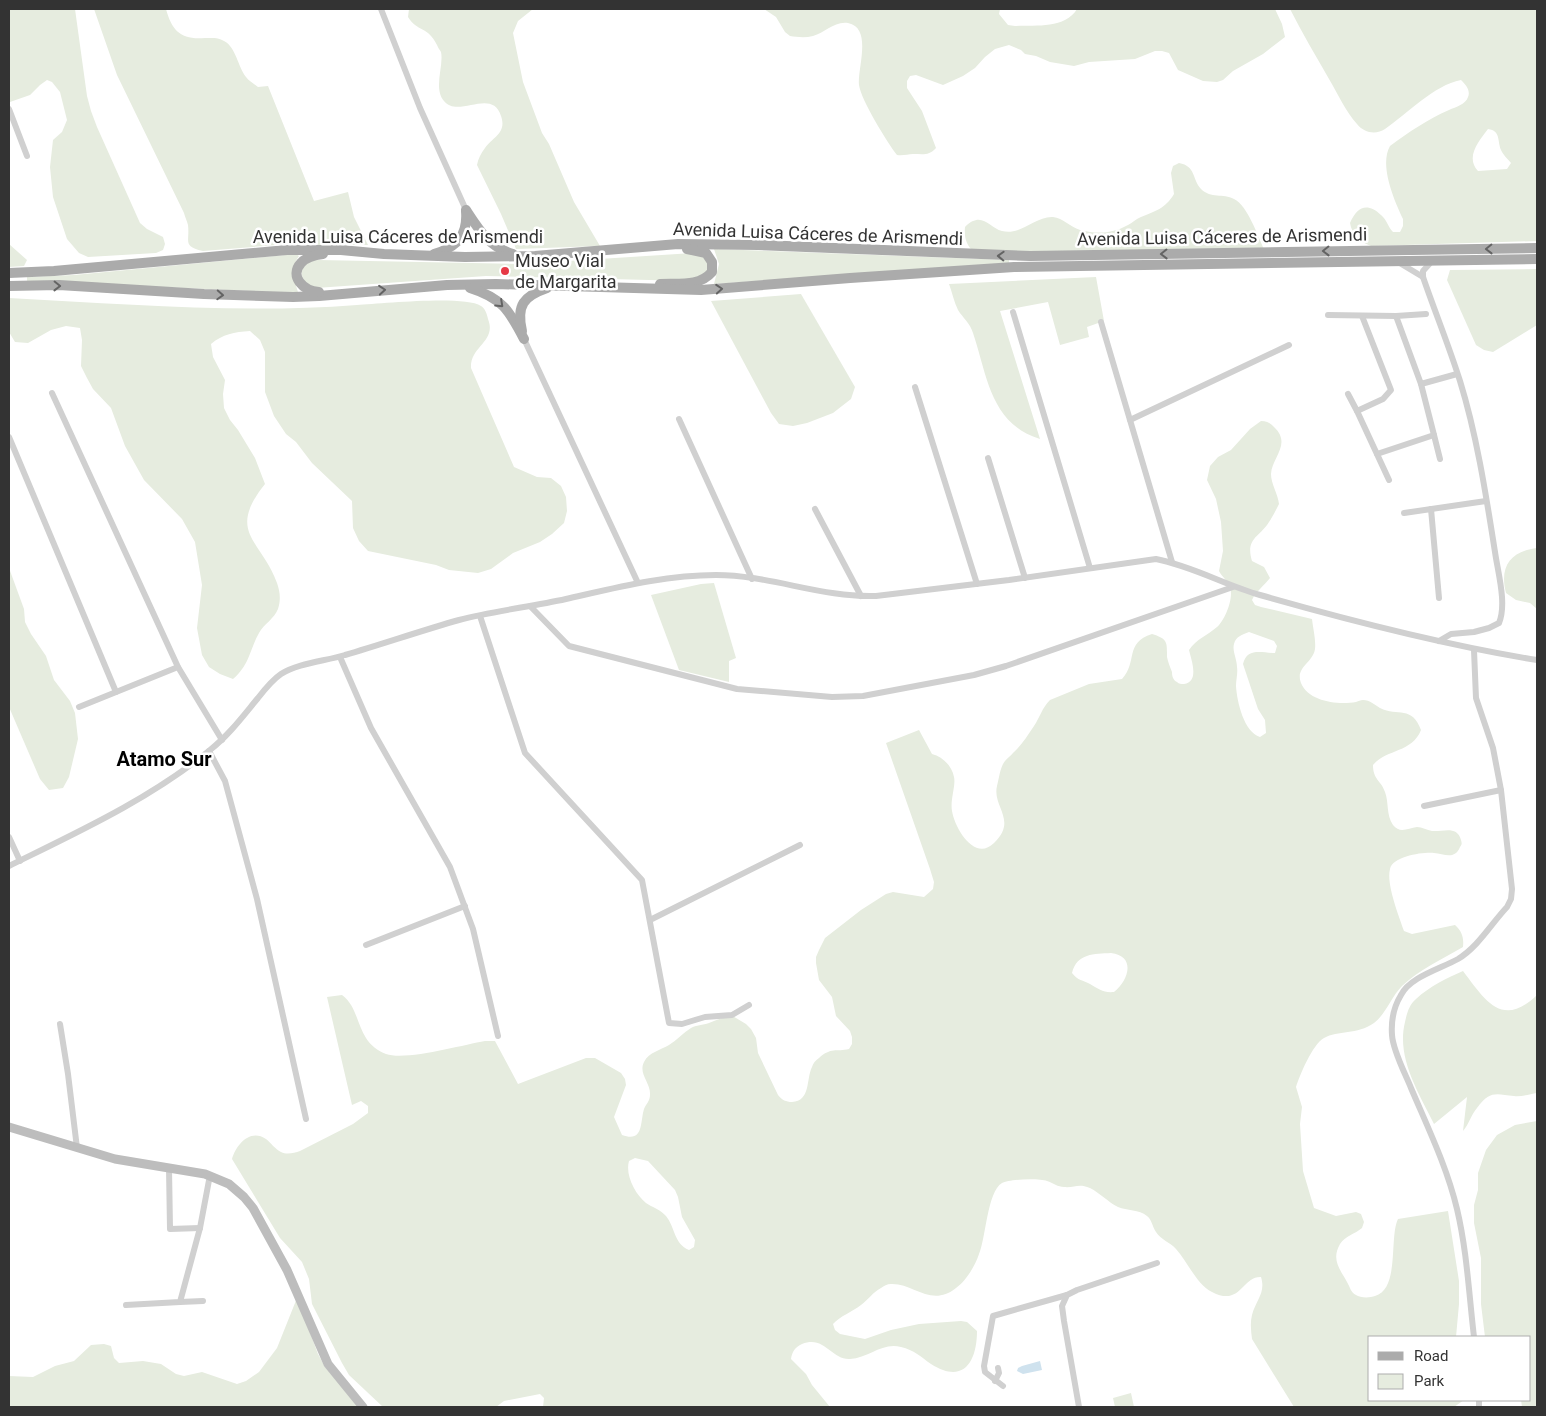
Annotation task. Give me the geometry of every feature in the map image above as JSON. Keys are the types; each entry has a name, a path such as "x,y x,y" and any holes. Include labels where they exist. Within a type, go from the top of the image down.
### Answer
{"main road":[{"path":"466,210 487,240 503,251 518,256"},
{"path":"423,256 448,249 461,238 467,222 466,210"},
{"name":"Avenida Luisa Cáceres de Arismendi","path":"9,273 54,271 287,250 341,250 423,256 518,256 678,244 759,245 1030,256 1537,248"},
{"path":"580,287 694,283 707,278 712,272 713,267 710,257 700,251 691,249 614,249"},
{"path":"341,250 307,258 301,262 297,275 302,286 307,290 346,294"},
{"name":"Avenida Luisa Cáceres de Arismendi","path":"9,286 68,286 260,296 319,296 462,285 701,290 977,269 1537,259"},
{"path":"462,285 490,295 499,301 511,315 524,339"},
{"path":"524,339 520,317 525,300 536,292 553,286"}],"street":[{"path":"381,9 424,118 466,210"},
{"path":"9,109 27,156"},
{"path":"1396,261 1423,277"},
{"path":"1433,261 1423,270 1423,277 1457,374 1482,473 1500,580 1503,614 1499,623 1489,628 1474,632 1451,634 1439,641"},
{"path":"1013,312 1090,568"},
{"path":"1328,316 1426,314"},
{"path":"1357,411 1383,398 1391,390 1362,316"},
{"path":"1396,316 1422,384 1440,459"},
{"path":"1101,322 1172,562"},
{"path":"524,339 638,583"},
{"path":"1130,420 1288,345"},
{"path":"1422,384 1457,374"},
{"path":"915,387 977,584"},
{"path":"52,393 178,667 222,740"},
{"path":"1348,394 1389,480"},
{"path":"679,418 752,579"},
{"path":"1377,454 1434,435"},
{"path":"9,436 116,692"},
{"path":"988,458 1025,578"},
{"path":"1404,513 1486,501"},
{"path":"815,509 861,596"},
{"path":"1431,509 1439,598"},
{"path":"9,866 109,817 162,784 209,751 222,740 270,683 282,673 461,620 531,607 638,583 700,575 719,575 861,596 1025,578 1156,559 1172,562 1233,587 1288,603 1474,650 1537,660"},
{"path":"531,607 569,646 737,689 832,696 863,696 974,675 1006,666 1233,587"},
{"path":"480,616 525,753 642,880 669,1023 682,1024 705,1017 732,1015 749,1005"},
{"path":"1474,650 1476,698 1493,748 1501,790 1512,889 1511,899 1507,907 1470,950 1459,958 1410,984 1395,1005 1391,1020 1392,1037 1395,1046 1442,1162 1457,1208 1474,1336"},
{"path":"340,657 371,728 450,867 474,929 498,1036"},
{"path":"79,707 178,667"},
{"path":"209,751 225,781 257,898 306,1119"},
{"path":"1424,806 1501,790"},
{"path":"9,837 20,861"},
{"path":"650,920 800,845"},
{"path":"366,945 465,906"},
{"path":"60,1024 77,1148"},
{"path":"9,1127 115,1159 210,1175 229,1184 253,1208 287,1270 328,1364 363,1407"},
{"path":"169,1168 170,1228 200,1228"},
{"path":"180,1302 200,1228 210,1175"},
{"path":"1003,1386 985,1372 984,1366 993,1316 1067,1295 1157,1263"},
{"path":"1067,1295 1062,1306 1079,1407"},
{"path":"126,1305 203,1300"},
{"path":"995,1381 999,1373 998,1368"}],"green space":[{"path":"9,9 75,9 87,96 91,111 140,223 163,237 165,244 163,250 156,253 88,257 79,253 67,239 53,197 50,167 53,140 62,132 67,120 60,92 52,82 47,80 30,95 10,102"},
{"path":"94,9 166,9 171,23 184,36 217,38 228,44 247,78 258,87 268,86 314,201 348,192 354,217 368,245 276,245 203,251 192,247 188,242 188,225 184,213 117,75"},
{"path":"409,9 533,9 518,21 513,33 523,82 542,133 549,144 574,202 600,246 516,249 477,165 488,144 501,131 501,116 497,108 490,104 483,103 458,107 450,106 444,101 439,90 441,52 430,35 411,22 408,17"},
{"path":"764,9 1000,9 999,14 1008,25 1015,26 1058,23 1072,15 1077,9 1275,9 1282,24 1285,37 1263,54 1217,82 1203,81 1178,70 1169,53 1162,51 1155,51 1135,59 1089,62 1074,66 1050,62 1025,54 1021,50 1009,45 995,49 975,68 943,85 916,75 910,76 907,81 907,88 922,111 936,148 926,154 897,155 869,110 861,92 859,78 862,41 856,26 843,23 834,25 813,36 790,36 785,32 776,17"},
{"path":"1290,9 1537,9 1537,241 1371,246 1357,238 1350,223 1356,213 1363,208 1376,211 1385,219 1393,232 1400,232 1403,226 1403,219 1392,193 1387,172 1387,154 1390,146 1426,122 1463,103 1468,97 1468,90 1461,80 1451,83 1431,94 1385,129 1378,132 1367,131 1357,124 1346,108","holes":["1488,129 1497,134 1502,152 1511,163 1507,169 1478,171 1474,166 1473,160 1475,149"]},
{"path":"1179,163 1191,170 1198,185 1205,192 1230,197 1244,208 1264,249 974,252 966,241 965,227 976,220 981,220 997,229 1009,232 1022,229 1040,219 1053,217 1080,230 1098,233 1116,230 1159,209 1167,203 1174,194 1171,173 1173,166"},
{"path":"9,244 27,260 24,266 9,267"},
{"path":"714,249 1009,260 1009,263 714,284 719,264"},
{"name":"Museo Vial de Margarita","path":"693,253 703,256 709,265 708,272 690,281 486,276 316,288 308,286 302,274 304,265 313,260 521,264"},
{"path":"296,254 299,256 294,265 294,274 298,292 27,281 27,277 74,275"},
{"path":"1537,269 1537,325 1493,352 1484,350 1476,345 1447,280 1450,270"},
{"path":"1096,277 1104,321 1087,327 1089,337 1060,345 1048,302 1000,311 1040,439 1023,432 1010,422 1001,410 987,381 972,329 958,310 949,284"},
{"path":"801,294 855,387 851,399 833,413 793,426 779,424 771,413 711,301"},
{"path":"9,298 270,309 440,301 458,301 481,306 485,310 490,327 486,339 474,354 471,368 514,467 537,477 551,478 561,486 566,497 567,511 564,523 540,542 513,553 491,569 478,573 449,570 436,565 368,551 359,541 353,528 352,501 312,463 296,442 286,434 274,416 265,392 265,352 260,340 250,331 224,336 211,344 213,357 225,380 224,408 255,458 265,484 248,514 247,525 250,535 277,583 280,599 276,613 259,633 246,663 239,673 233,679 220,674 209,667 202,655 197,628 202,585 195,542 182,519 144,480 125,446 111,408 93,389 87,378 81,366 82,340 80,328 66,326 51,330 28,343 15,342 9,332"},
{"path":"1261,421 1270,423 1279,433 1281,439 1280,450 1271,474 1279,504 1269,522 1254,538 1250,547 1252,561 1264,567 1270,578 1252,600 1255,605 1261,607 1312,619 1315,638 1314,654 1300,673 1301,683 1310,694 1325,701 1341,703 1366,700 1387,711 1409,714 1413,717 1421,730 1412,743 1385,756 1373,765 1374,774 1385,792 1391,821 1396,828 1401,830 1421,827 1432,831 1453,831 1459,835 1461,841 1458,851 1452,855 1429,853 1402,858 1392,865 1389,875 1394,900 1404,931 1412,934 1455,925 1462,935 1463,947 1409,980 1398,990 1382,1015 1368,1027 1324,1038 1315,1047 1307,1061 1296,1087 1302,1107 1300,1124 1303,1171 1314,1208 1336,1216 1356,1212 1361,1214 1364,1222 1362,1228 1342,1241 1336,1255 1339,1268 1354,1294 1362,1297 1375,1296 1383,1291 1388,1284 1391,1273 1395,1227 1398,1219 1448,1211 1459,1281 1456,1336 1368,1336 1368,1401 1463,1401 1454,1407 1294,1407 1252,1339 1251,1318 1262,1288 1261,1277 1249,1281 1235,1294 1229,1296 1222,1296 1212,1292 1201,1284 1176,1249 1158,1235 1150,1219 1144,1214 1118,1207 1094,1190 1086,1187 1062,1187 1047,1181 1031,1179 1002,1183 997,1188 990,1205 977,1259 967,1277 956,1288 947,1294 939,1296 899,1285 888,1284 833,1324 835,1330 840,1334 865,1339 891,1330 919,1324 967,1322 977,1331 976,1342 971,1360 960,1371 942,1370 914,1352 901,1347 882,1348 850,1359 838,1356 822,1345 810,1342 797,1347 791,1359 806,1374 812,1385 830,1407 543,1407 544,1398 540,1394 504,1401 496,1407 383,1407 349,1375 312,1304 309,1279 302,1262 280,1238 232,1159 240,1144 249,1137 260,1136 281,1152 293,1153 353,1124 368,1113 368,1106 361,1101 352,1105 327,997 342,995 347,999 368,1041 386,1054 395,1056 420,1054 485,1041 495,1041 518,1084 586,1058 595,1058 621,1073 625,1079 626,1085 614,1117 622,1135 629,1137 638,1134 644,1109 650,1097 649,1086 643,1071 646,1059 672,1043 691,1028 731,1015 751,1029 756,1038 758,1053 778,1095 786,1101 798,1101 805,1094 813,1064 830,1051 849,1049 852,1044 850,1031 836,1016 832,997 819,980 816,957 825,938 861,910 886,894 893,892 924,897 933,889 934,882 930,869 886,743 919,730 932,754 946,762 953,773 952,811 957,826 967,841 973,846 980,849 987,848 1001,835 1004,827 1003,814 996,794 1002,766 1024,740 1050,700 1089,684 1122,679 1127,673 1134,648 1138,642 1152,634 1166,642 1167,659 1175,680 1181,684 1189,682 1193,675 1193,664 1189,650 1195,643 1220,624 1226,614 1231,597 1229,585 1219,571 1223,551 1221,522 1216,499 1207,480 1210,466 1218,457 1231,450 1250,429","holes":["1249,632 1274,641 1277,646 1275,653 1251,653 1243,664 1258,709 1265,720 1266,733 1260,737 1254,734 1242,716 1236,686 1237,669 1234,644 1238,637","1111,953 1119,955 1124,959 1128,969 1123,981 1114,992 1101,990 1078,979 1072,973 1074,966 1082,958 1093,954","635,1158 648,1161 675,1190 682,1217 695,1240 694,1247 689,1250 680,1244 666,1216 646,1203 638,1195 628,1172 629,1161"]},
{"path":"1537,548 1537,609 1530,603 1516,600 1506,593 1504,575 1509,562 1514,556 1520,552"},
{"path":"9,568 24,609 25,622 46,656 54,680 70,701 75,713 78,739 69,777 63,788 49,790 40,779 9,707"},
{"path":"714,583 736,658 729,661 729,682 679,670 651,595"},
{"path":"1463,971 1487,1000 1495,1007 1504,1010 1514,1010 1525,1005 1537,995 1537,1093 1520,1096 1494,1094 1486,1098 1475,1111 1463,1131 1467,1097 1434,1124 1410,1075 1406,1062 1403,1035 1408,1012 1414,1001 1433,986"},
{"path":"1537,1121 1537,1407 1522,1407 1521,1401 1531,1401 1531,1336 1485,1336 1481,1304 1481,1258 1474,1223 1478,1173 1486,1150 1497,1135 1515,1125"},
{"path":"297,1298 318,1354 325,1367 360,1407 9,1407 9,1376 33,1377 55,1366 74,1361 91,1345 104,1344 111,1346 114,1358 119,1363 143,1361 161,1364 176,1374 184,1376 202,1372 237,1384 246,1381 259,1372 277,1348"},
{"path":"1131,1393 1134,1407 1115,1407 1113,1398"}],"water":[{"path":"1040,1361 1042,1370 1023,1374 1017,1371 1022,1366"}],"place":[{"name":"Museo Vial de Margarita","path":"505,271"}],"district":[{"name":"Atamo Sur","path":"164,759"}]}
